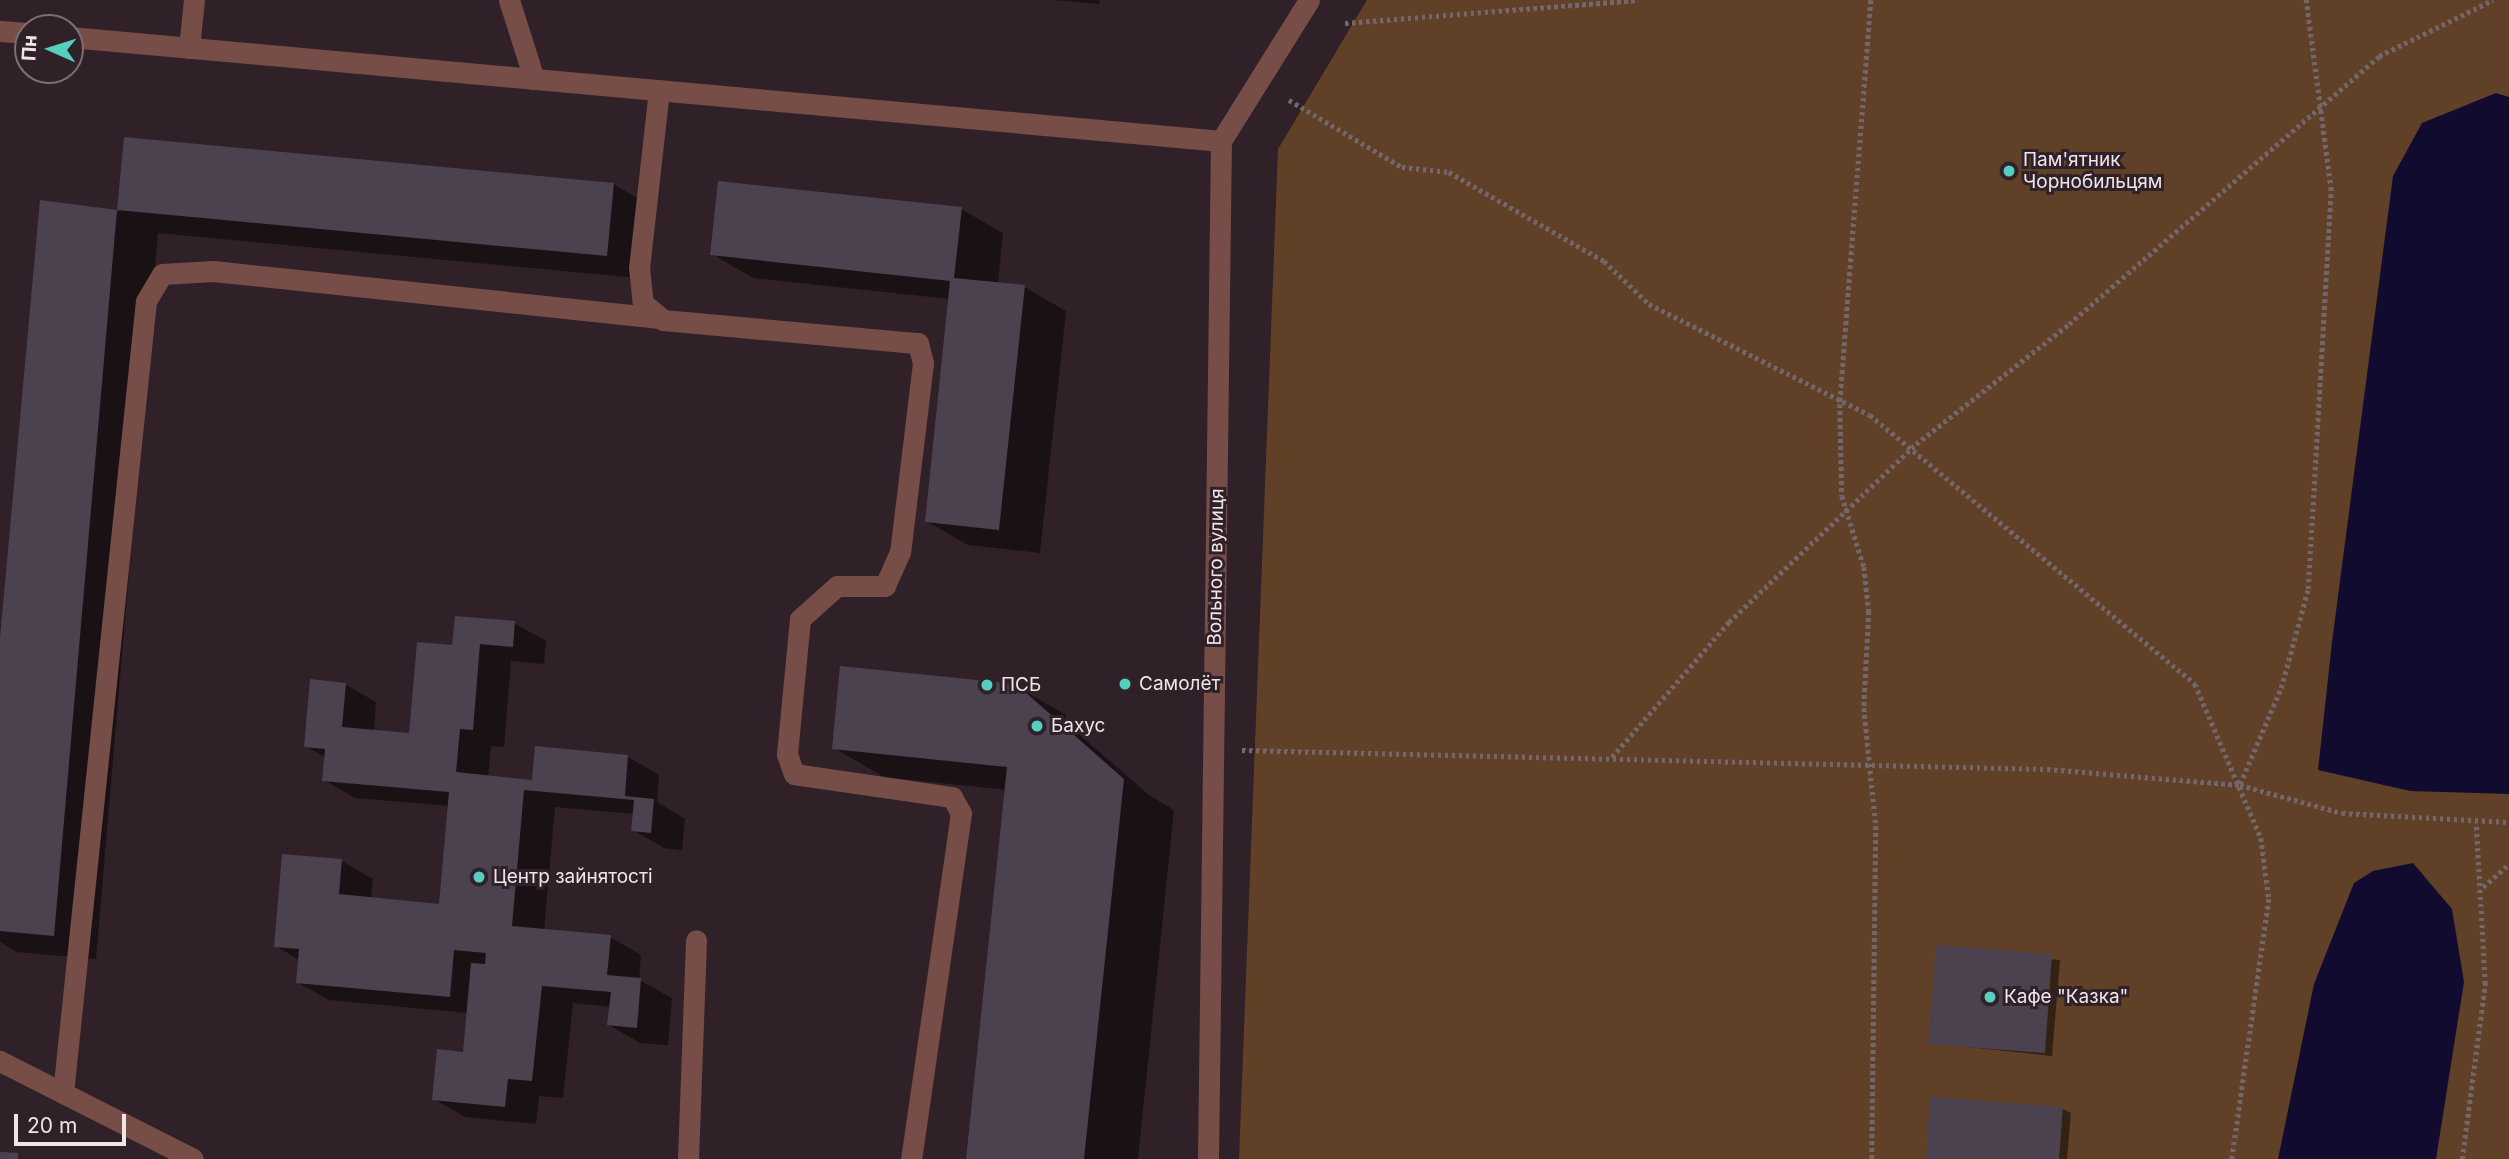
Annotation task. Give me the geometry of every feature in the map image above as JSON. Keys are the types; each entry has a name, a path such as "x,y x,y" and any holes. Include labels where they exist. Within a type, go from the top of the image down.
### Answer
{"street":[{"path":"189,48 194,0"},
{"path":"509,0 534,79"},
{"path":"84,38 1221,141 1309,0"},
{"path":"659,90 639,267 643,303 660,318"},
{"name":"Вольного вулиця","path":"1209,1159 1221,141"},
{"path":"63,1093 146,301 162,274 213,271 918,343 923,363 916,453 900,552 885,586 837,586 800,619 788,754 794,774 952,797 961,813 911,1159"},
{"path":"688,1159 696,940"},
{"path":"0,1061 193,1159"}],"path":[{"path":"1345,23 1638,0"},
{"path":"1871,0 1840,404 1842,496 1864,567 1870,611 1868,764 1876,827 1872,1159"},
{"path":"2240,785 2281,688 2308,589 2330,190 2322,103 2306,0"},
{"path":"1612,757 1729,622 1916,444 2068,324 2379,56 2493,0"},
{"path":"1289,100 1402,167 1449,172 1604,261 1649,304 1870,415 2195,684 2261,838 2269,899 2232,1159"},
{"path":"1214,747 1294,756 1612,757 1868,764 2240,785 2342,813 2476,823 2509,822"},
{"path":"2462,1159 2485,984 2482,888 2476,823"},
{"path":"2482,888 2509,864"}],"shaded area":[{"path":"1367,0 2509,0 2509,1159 1239,1159 1278,149"},
{"path":"2496,93 2509,97 2509,794 2410,791 2318,770 2332,642 2393,176 2422,123"},
{"path":"2413,863 2452,909 2464,982 2436,1159 2278,1159 2314,984 2354,883 2373,871"}],"building":[{"path":"124,137 614,183 607,256 117,210"},
{"path":"718,181 962,207 954,278 1025,285 999,530 925,522 950,281 710,255"},
{"path":"40,200 117,210 54,936 0,931 0,638"},
{"name":"Центр зайнятості","path":"455,616 515,621 513,647 480,644 473,730 460,729 456,772 532,780 535,746 628,755 625,796 654,799 651,833 631,831 634,800 524,790 512,926 611,935 607,975 641,978 637,1028 607,1025 611,992 542,986 532,1081 508,1079 505,1107 432,1100 437,1049 463,1052 471,963 485,964 486,953 454,950 450,997 296,983 299,949 274,947 282,854 342,859 339,894 439,904 449,792 322,781 325,749 304,747 310,679 346,683 342,727 409,733 417,642 452,645"},
{"path":"840,666 1016,684 1124,779 1084,1159 966,1159 1007,767 832,749"},
{"path":"1936,945 2052,954 2045,1053 1928,1044"},
{"path":"1930,1097 2063,1107 2059,1159 1926,1158"},
{"path":"0,1152 18,1153 18,1159 0,1159"}],"place":[{"name":"Пам'ятник Чорнобильцям","path":"2009,171"},
{"name":"Самолёт","path":"1125,684"},
{"name":"ПСБ","path":"987,685"},
{"name":"Бахус","path":"1037,726"},
{"name":"Центр зайнятості","path":"479,877"},
{"name":"Кафе \"Казка\"","path":"1990,997"}]}
